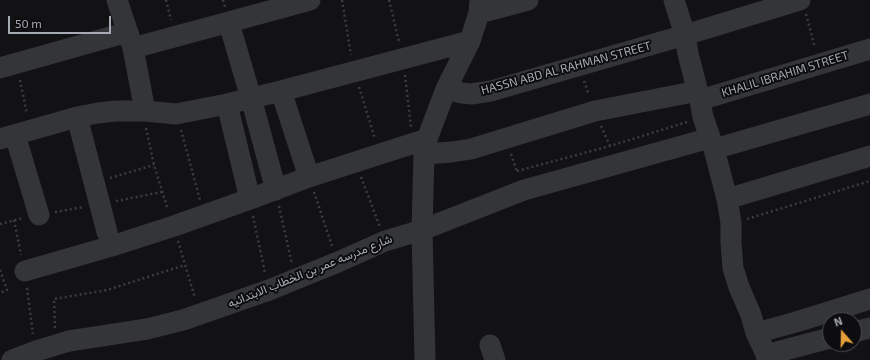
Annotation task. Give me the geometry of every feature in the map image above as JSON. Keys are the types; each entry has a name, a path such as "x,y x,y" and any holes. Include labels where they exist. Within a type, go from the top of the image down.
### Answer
{"street":[{"path":"117,0 131,40 145,111"},
{"path":"8,66 131,40 175,36 310,0"},
{"path":"425,360 421,145 446,89 470,41 480,6 528,0"},
{"path":"674,0 685,35 700,103 727,198 731,224 733,268 738,287 751,315 756,333 768,358 822,341"},
{"name":"HASSN ABD AL RAHMAN STREET","path":"446,89 472,94 491,91 685,35 802,4"},
{"path":"229,22 276,190"},
{"path":"38,215 15,135 77,117 98,113 145,111 176,114 227,104 470,41"},
{"name":"KHALIL IBRAHIM STREET","path":"25,271 174,226 309,177 380,154 421,145 452,152 471,149 595,110 700,103 818,64 870,49"},
{"path":"281,91 309,177"},
{"path":"227,104 250,199"},
{"name":"شارع مدرسه عمر بن الخطاب الابتدائيه","path":"12,360 56,344 147,329 200,314 295,280 385,241 422,230 524,190 870,104"},
{"path":"77,117 107,232"},
{"path":"727,198 870,156"},
{"path":"756,333 870,299"}],"path":[{"path":"166,0 175,36"},
{"path":"342,0 354,72 380,154"},
{"path":"389,0 421,145"},
{"path":"802,4 818,64"},
{"path":"578,65 595,110"},
{"path":"8,66 15,135"},
{"path":"516,171 610,146 700,103"},
{"path":"38,215 162,192 146,131 145,111"},
{"path":"176,114 204,215"},
{"path":"356,161 385,241"},
{"path":"94,183 154,166"},
{"path":"309,177 338,262"},
{"path":"731,224 870,181"},
{"path":"276,190 295,280"},
{"path":"250,199 268,290"},
{"path":"0,224 14,220 25,271 36,351"},
{"path":"174,226 200,314"},
{"path":"56,344 54,299 107,290 185,265"},
{"path":"0,270 7,290 0,293"}]}
